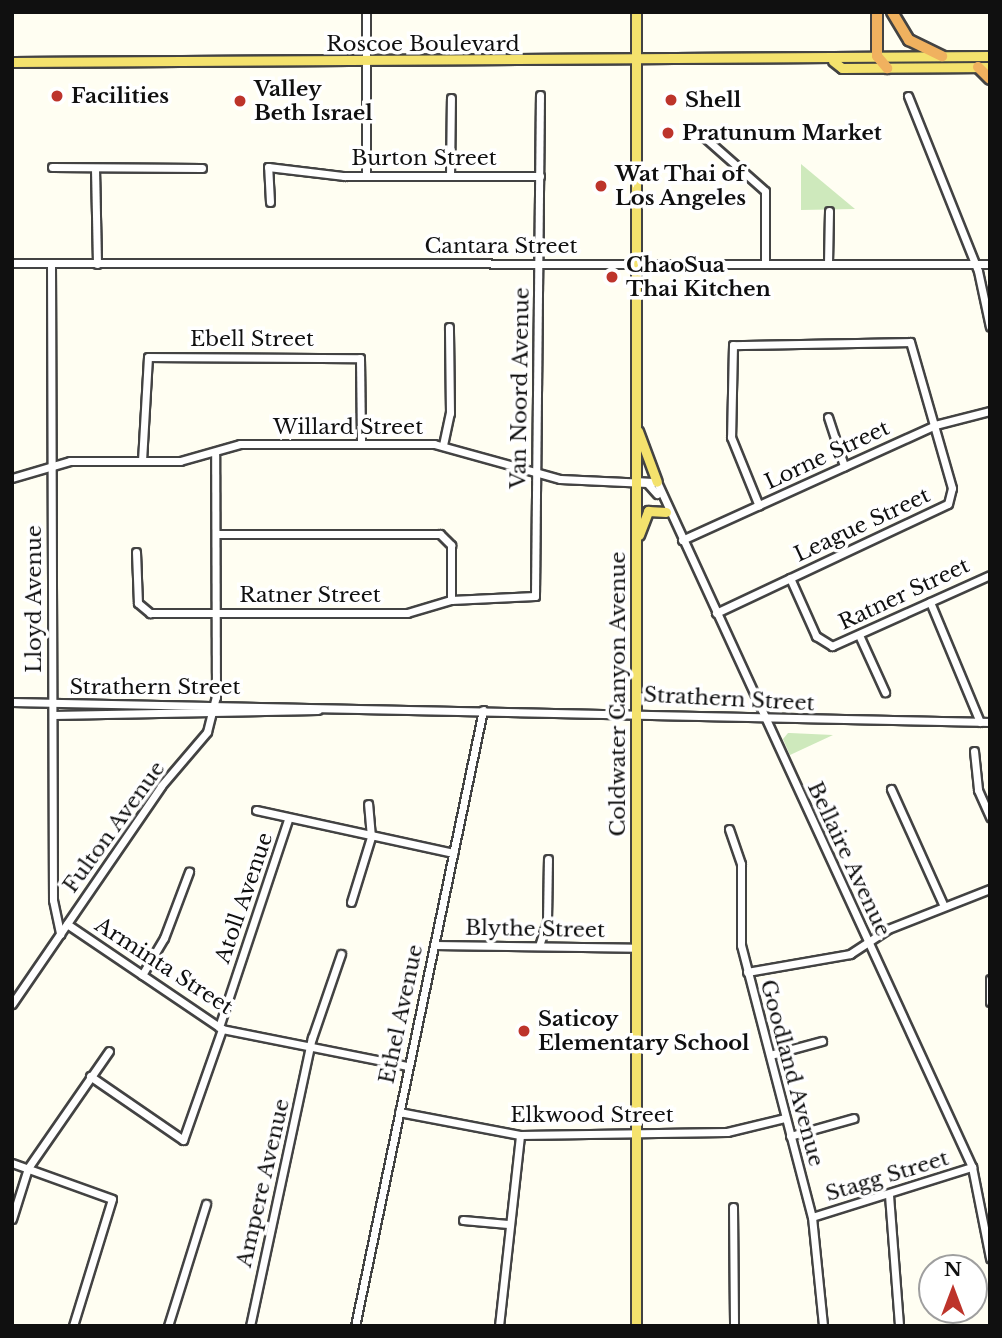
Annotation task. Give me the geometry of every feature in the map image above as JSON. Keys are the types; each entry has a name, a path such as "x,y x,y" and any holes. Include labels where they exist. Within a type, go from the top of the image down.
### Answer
{"highway":[{"path":"877,12 877,56 887,68"},
{"path":"892,12 908,40 942,56"},
{"path":"978,67 990,79"}],"main road":[{"name":"Coldwater Canyon Avenue","path":"636,12 636,1326"},
{"name":"Roscoe Boulevard","path":"12,62 833,61 877,56 990,56"},
{"name":"Roscoe Boulevard","path":"833,61 842,68 990,67"},
{"path":"636,424 657,482"},
{"path":"635,547 644,516 653,509 666,512"}],"street":[{"path":"366,12 366,177"},
{"name":"Van Noord Avenue","path":"535,596 540,95"},
{"path":"908,96 975,264 990,327"},
{"path":"450,176 451,97"},
{"path":"704,137 765,191 765,263"},
{"path":"52,167 202,168"},
{"name":"Burton Street","path":"270,202 268,167 366,177 540,176"},
{"path":"95,168 97,264"},
{"path":"828,263 829,211"},
{"name":"Cantara Street","path":"12,263 990,264"},
{"name":"Lloyd Avenue","path":"51,263 53,900 60,934"},
{"path":"443,445 450,413 449,327"},
{"path":"759,506 732,437 733,345 910,342 935,425"},
{"name":"Ebell Street","path":"142,461 144,359 360,358 361,443"},
{"name":"Lorne Street","path":"682,540 935,425 990,411"},
{"path":"828,417 844,466"},
{"name":"League Street","path":"716,613 948,504 952,488 935,425"},
{"name":"Willard Street","path":"12,478 70,461 142,461 215,452 240,444 361,443 443,445 572,480 657,482"},
{"name":"Fulton Avenue","path":"12,1004 161,786 201,743 213,715 217,534 215,452"},
{"path":"635,481 651,484 682,540"},
{"name":"Bellaire Avenue","path":"657,482 762,717 972,1167 990,1258"},
{"path":"217,534 448,536 451,600"},
{"name":"Ratner Street","path":"136,552 142,610 216,613 407,613 451,600 535,596"},
{"name":"Ratner Street","path":"790,578 820,642 832,646 990,575"},
{"path":"930,602 979,722"},
{"path":"859,635 886,692"},
{"name":"Strathern Street","path":"12,702 636,710 762,717 990,722"},
{"name":"Strathern Street","path":"53,715 213,715 341,707"},
{"name":"Ethel Avenue","path":"355,1326 483,710"},
{"path":"974,751 978,790 990,817"},
{"path":"891,789 943,904"},
{"path":"351,902 371,837 368,804"},
{"path":"256,810 288,820 453,853"},
{"name":"Atoll Avenue","path":"90,1076 183,1140 288,820"},
{"name":"Goodland Avenue","path":"730,829 741,864 747,972 812,1217 823,1326"},
{"path":"539,946 547,921 548,859"},
{"path":"142,975 164,938 189,872"},
{"path":"747,972 850,954 943,904 990,889"},
{"name":"Arminta Street","path":"67,923 220,1028 408,1066"},
{"name":"Blythe Street","path":"434,945 636,948"},
{"name":"Ampere Avenue","path":"250,1326 311,1048 341,954"},
{"path":"988,981 990,1002"},
{"path":"770,1055 822,1041"},
{"path":"12,1219 28,1168 108,1051"},
{"name":"Elkwood Street","path":"399,1112 520,1135 727,1132 785,1118"},
{"path":"790,1136 854,1118"},
{"path":"499,1326 508,1224 520,1135"},
{"path":"12,1163 112,1199 73,1326"},
{"name":"Stagg Street","path":"812,1217 972,1167"},
{"path":"889,1195 899,1326"},
{"path":"168,1326 206,1205"},
{"path":"733,1207 734,1326"},
{"path":"463,1220 508,1224"}],"green space":[{"path":"801,164 855,209 801,210"},
{"path":"788,733 833,735 790,755 783,739"}],"place":[{"name":"Facilities","path":"57,96"},
{"name":"Shell","path":"671,100"},
{"name":"Valley Beth Israel","path":"240,101"},
{"name":"Pratunum Market","path":"668,133"},
{"name":"Wat Thai of Los Angeles","path":"601,186"},
{"name":"ChaoSua Thai Kitchen","path":"612,277"},
{"name":"Saticoy Elementary School","path":"524,1031"}]}
